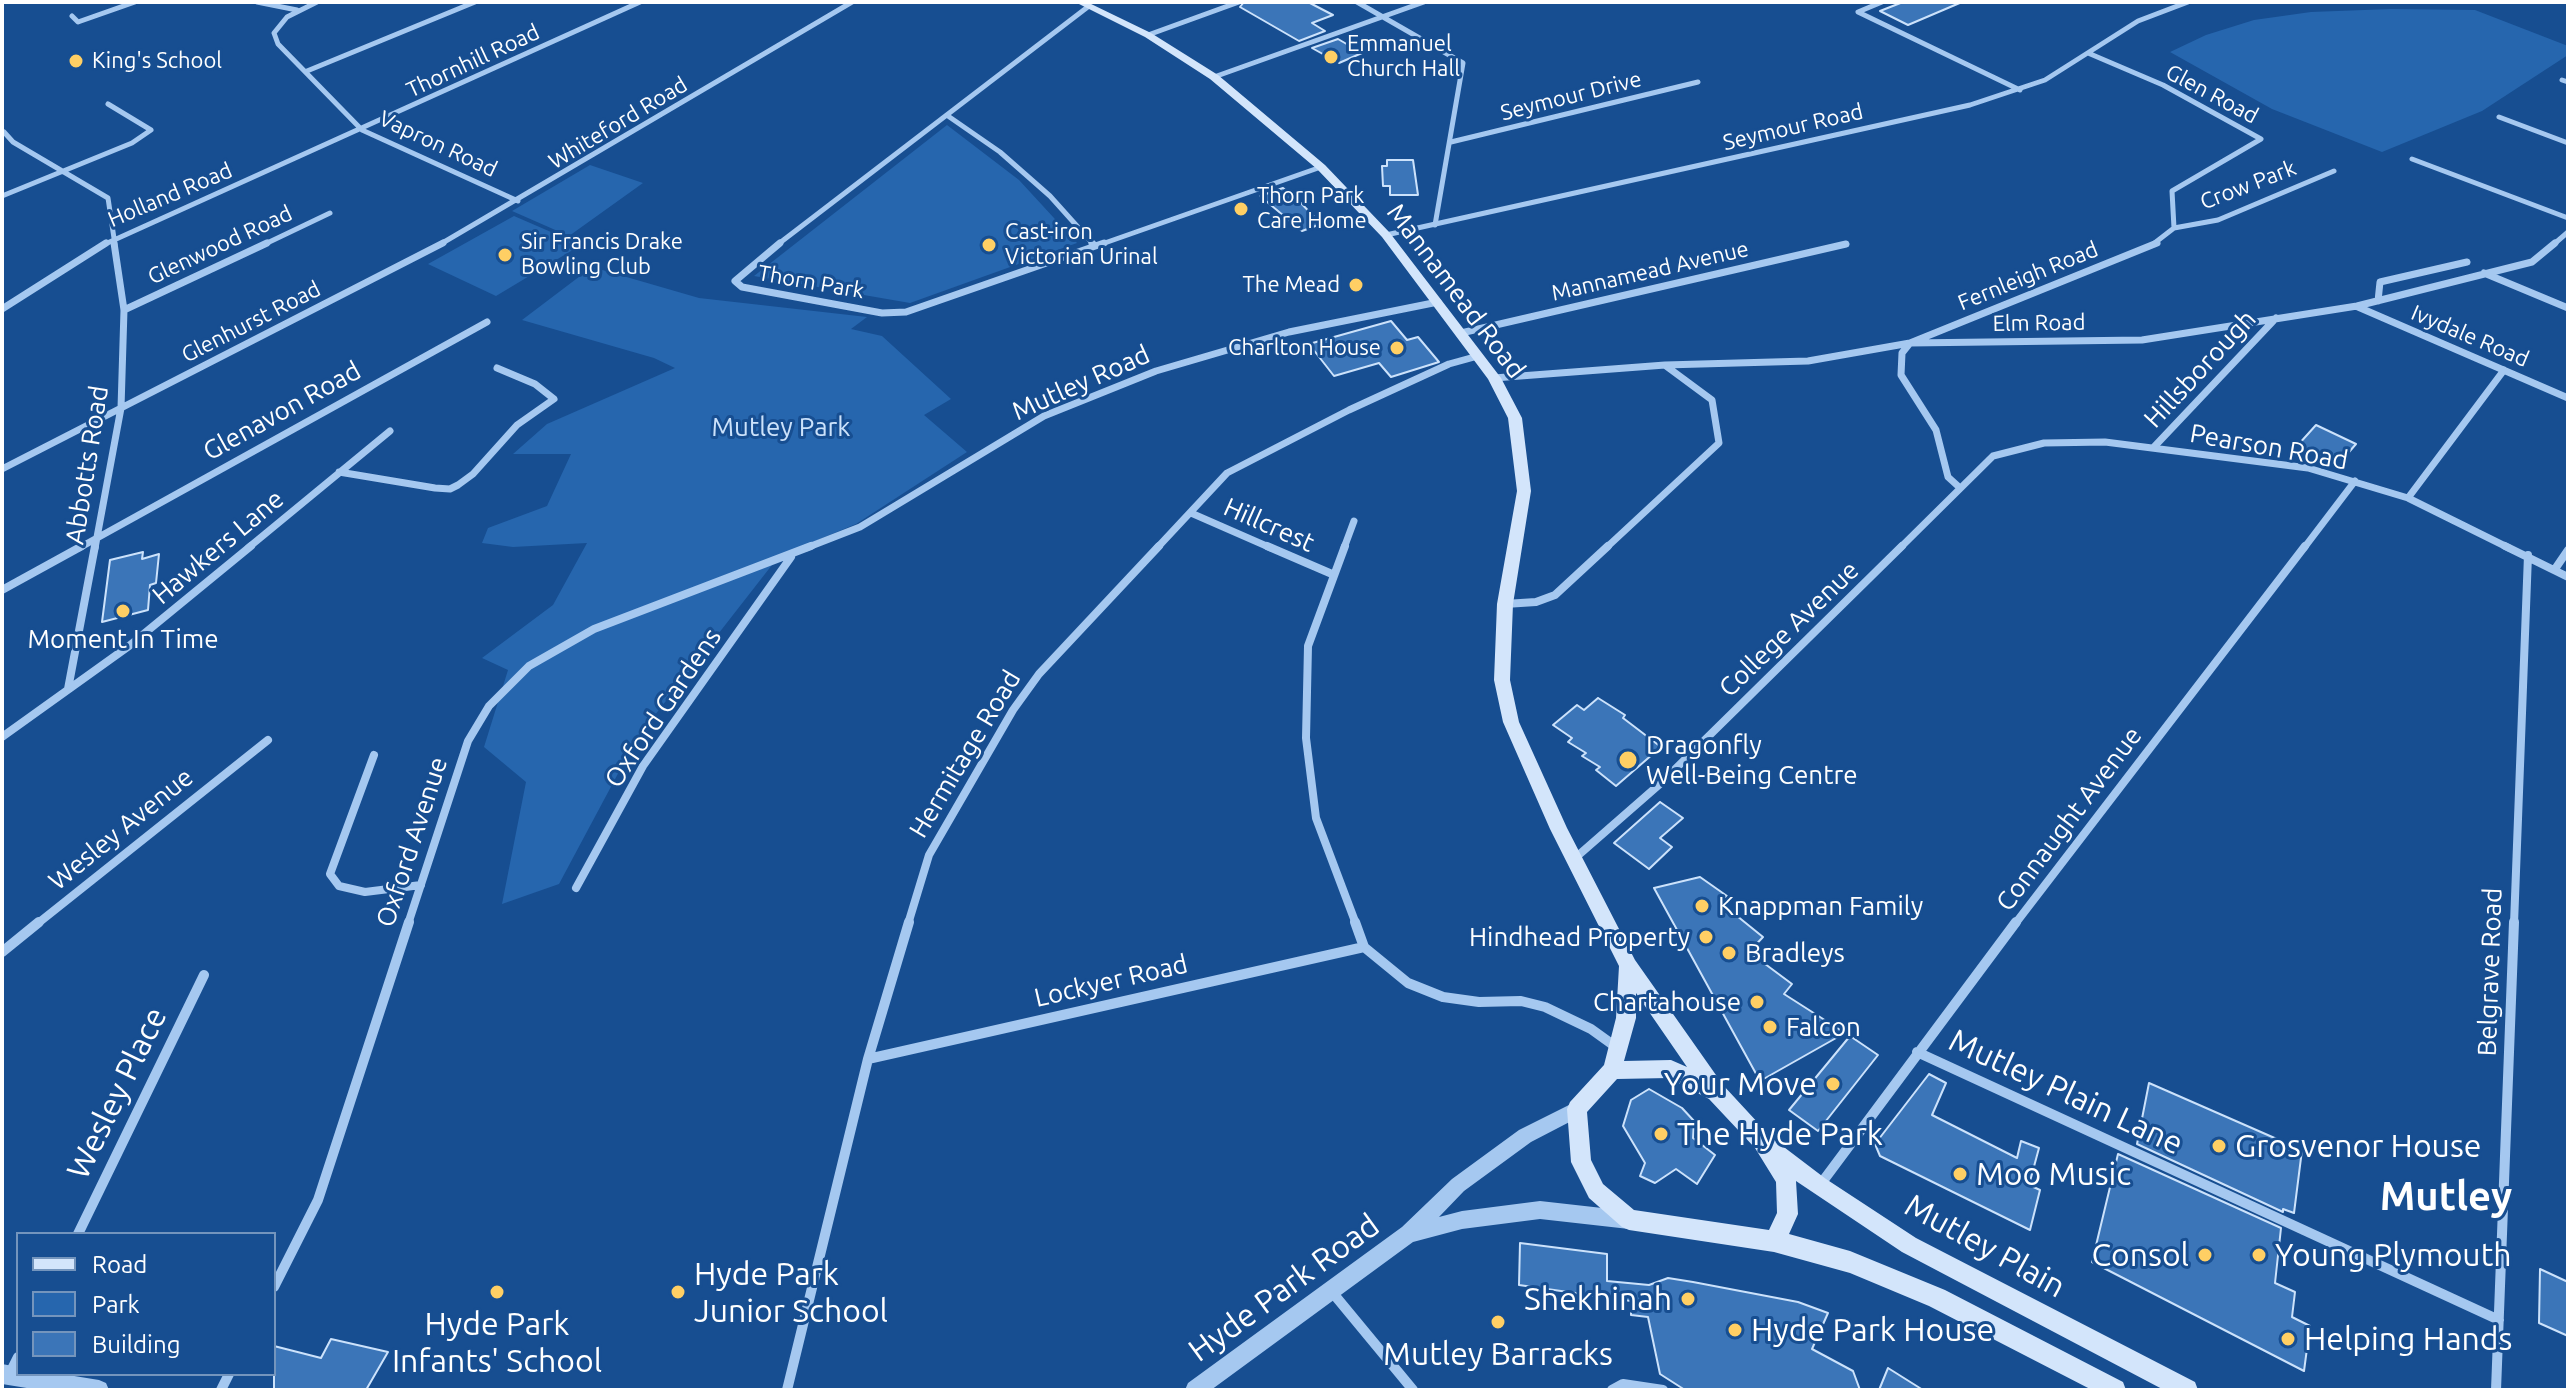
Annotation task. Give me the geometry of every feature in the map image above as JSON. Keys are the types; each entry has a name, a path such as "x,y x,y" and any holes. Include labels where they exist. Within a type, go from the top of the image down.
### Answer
{"main road":[{"name":"Mannamead Road","path":"1084,4 1148,35 1214,77 1321,167 1386,235 1494,378 1515,418 1523,478 1505,604 1502,680 1511,722 1574,860 1628,966 1716,1092"},
{"name":"Mannamead Road","path":"1612,1070 1626,1018 1628,966"},
{"path":"1774,1241 1788,1214 1786,1180 1762,1141 1716,1092 1671,1069 1612,1070 1577,1109 1581,1162 1596,1191 1629,1220 1774,1241 1850,1262 1933,1297 2115,1390"},
{"name":"Mutley Plain","path":"1762,1141 1819,1186 1909,1245 2187,1390"}],"street":[{"path":"72,16 80,25 135,2"},
{"path":"257,2 297,10 317,2"},
{"path":"307,71 475,2"},
{"name":"Thornhill Road","path":"362,130 640,2"},
{"name":"Whiteford Road","path":"397,268 518,201 852,2"},
{"path":"1148,35 1239,2"},
{"path":"1357,2 1463,63 1435,225"},
{"path":"1214,77 1424,2"},
{"path":"1882,2 1858,12 2020,90"},
{"path":"2158,2 2171,7"},
{"name":"Seymour Road","path":"1386,235 1970,105 2045,80 2138,21 2188,2"},
{"name":"Thorn Park","path":"1084,4 948,116 747,268 735,281 742,287 891,314 941,300 1321,167"},
{"name":"Vapron Road","path":"297,10 274,33 278,44 362,130 518,201"},
{"name":"Glen Road","path":"2088,53 2163,85 2261,139 2172,191 2174,228"},
{"name":"Seymour Drive","path":"1451,142 1698,82"},
{"path":"2,196 132,143 151,130 108,104"},
{"path":"948,116 1000,152 1050,196 1094,245"},
{"path":"2499,117 2568,143"},
{"name":"Holland Road","path":"2,309 115,237 362,130"},
{"path":"4,132 60,171"},
{"path":"2412,159 2568,218"},
{"name":"Abbotts Road","path":"60,171 108,198 124,310 121,408 68,689"},
{"name":"Crow Park","path":"2174,228 2218,220 2334,171"},
{"name":"Glenwood Road","path":"124,310 330,213"},
{"name":"Fernleigh Road","path":"1910,343 2159,242 2174,228"},
{"name":"Elm Road","path":"1494,378 1665,365 1808,361 1910,343 2142,340 2357,306 2532,262 2568,232"},
{"name":"Mannamead Avenue","path":"1461,333 1846,244"},
{"path":"2378,301 2380,282 2467,262"},
{"name":"Glenhurst Road","path":"2,469 397,268"},
{"path":"2484,273 2568,308"},
{"name":"Mutley Road","path":"765,566 860,527 1044,416 1156,371 1289,332 1438,302"},
{"name":"Ivydale Road","path":"2357,306 2568,398"},
{"name":"Hillsborough","path":"2153,448 2277,317"},
{"name":"Glenavon Road","path":"2,590 487,322"},
{"path":"1910,343 1902,353 1901,375 1936,430 1948,477 1959,487"},
{"name":"Hermitage Road","path":"787,1390 868,1059 929,855 1013,710 1039,674 1227,473 1349,410 1449,364 1478,356"},
{"path":"1505,604 1536,602 1555,595 1719,443 1712,400 1665,365"},
{"path":"339,472 435,488 450,489 458,485 473,474 492,449 517,425 554,399 535,384 497,368"},
{"path":"2408,498 2504,370"},
{"name":"Hawkers Lane","path":"2,737 170,614 390,431"},
{"name":"Pearson Road","path":"1993,456 2044,443 2105,442 2278,463 2355,481 2408,498 2568,577"},
{"name":"College Avenue","path":"1574,860 1661,783 1993,456"},
{"name":"Connaught Avenue","path":"1819,1186 1917,1052 2355,481"},
{"name":"Hillcrest","path":"1191,513 1332,574"},
{"path":"1354,521 1308,646 1306,738 1316,818 1364,947 1384,967 1420,988 1443,997 1479,1002 1521,1001 1545,1007 1591,1029 1618,1049"},
{"path":"2555,569 2568,550"},
{"name":"Oxford Gardens","path":"576,888 643,766 793,555"},
{"name":"Belgrave Road","path":"2496,1390 2528,555"},
{"name":"Oxford Avenue","path":"276,1283 318,1200 468,741 489,706 529,666 594,629 765,566"},
{"name":"Wesley Avenue","path":"2,952 268,740"},
{"path":"374,755 330,874 339,886 365,892 421,885"},
{"name":"Lockyer Road","path":"868,1059 1364,947"},
{"name":"Wesley Place","path":"79,1232 204,975"},
{"name":"Mutley Plain Lane","path":"1917,1052 2499,1320"},
{"name":"Hyde Park Road","path":"1195,1390 1409,1234 1458,1185 1525,1136 1577,1109"},
{"name":"Hyde Park Road","path":"1409,1234 1462,1220 1540,1210 1629,1220"},
{"path":"1331,1292 1413,1390"},
{"path":"5,1375 99,1390"},
{"path":"1612,1390 1623,1384 1663,1390"}],"green space":[{"path":"2475,10 2568,46 2568,55 2482,111 2382,152 2272,109 2170,52 2206,35 2254,20 2311,12"},
{"path":"947,125 1019,180 1077,243 910,303 754,276"},
{"path":"590,165 643,183 569,236 512,211"},
{"name":"Sir Francis Drake Bowling Club","path":"514,216 581,245 496,296 428,264"},
{"name":"Mutley Park","path":"592,267 699,298 867,317 851,329 882,336 951,399 924,415 967,452 856,524 779,556 637,738 559,884 502,904 526,782 484,747 508,670 482,658 553,605 587,543 513,547 482,543 488,528 547,506 571,454 513,454 547,424 675,368 654,358 522,320"}],"building":[{"path":"1244,2 1308,2 1333,15 1312,23 1325,31 1299,41 1240,7"},
{"path":"1903,2 1962,2 1908,25 1880,11"},
{"path":"1338,39 1362,53 1339,63 1312,48"},
{"path":"1387,160 1413,160 1418,195 1390,195 1390,186 1383,186 1382,166 1387,166"},
{"path":"1283,188 1321,224 1302,231 1260,196"},
{"name":"Charlton House","path":"1391,321 1407,340 1418,337 1439,362 1391,377 1379,363 1334,376 1309,344"},
{"path":"2316,425 2356,444 2343,459 2328,453 2324,457 2298,445"},
{"path":"143,552 142,559 159,554 156,583 150,585 148,610 102,622 110,560"},
{"path":"1598,698 1625,715 1623,718 1661,747 1616,786 1596,770 1600,767 1582,756 1586,753 1568,742 1572,738 1553,725 1577,705 1584,710"},
{"path":"1660,802 1683,818 1660,838 1672,847 1649,869 1614,843"},
{"path":"1700,877 1727,896 1721,903 1763,937 1749,952 1792,984 1784,994 1845,1033 1760,1081 1654,888"},
{"name":"Your Move","path":"1850,1036 1878,1055 1818,1131 1789,1110"},
{"path":"1929,1074 1946,1083 1932,1115 2017,1158 2021,1141 2039,1148 2029,1185 2040,1190 2030,1230 1880,1156 1875,1144"},
{"name":"Grosvenor House","path":"2149,1083 2302,1150 2294,1213 2283,1209 2283,1212 2137,1144"},
{"name":"The Hyde Park","path":"1649,1089 1682,1108 1694,1121 1693,1138 1715,1155 1697,1184 1676,1169 1655,1183 1640,1176 1645,1163 1623,1126 1631,1100"},
{"path":"2118,1154 2281,1228 2275,1283 2295,1292 2292,1317 2310,1326 2304,1371 2092,1262"},
{"name":"Hyde Park House","path":"1520,1243 1607,1254 1607,1281 1649,1285 1668,1278 1798,1302 1828,1313 1812,1349 1853,1371 1860,1390 1685,1390 1660,1374 1648,1317 1631,1315 1631,1301 1519,1285"},
{"path":"2540,1269 2568,1282 2568,1336 2539,1323"},
{"path":"331,1339 388,1352 366,1390 274,1390 276,1347 321,1358"},
{"path":"1888,1368 1923,1390 1879,1390"}],"place":[{"name":"Emmanuel Church Hall","path":"1331,57"},
{"name":"King's School","path":"76,61"},
{"name":"Thorn Park Care Home","path":"1241,209"},
{"name":"Cast-iron Victorian Urinal","path":"989,245"},
{"name":"Sir Francis Drake Bowling Club","path":"505,255"},
{"name":"The Mead","path":"1356,285"},
{"name":"Charlton House","path":"1397,348"},
{"name":"Moment In Time","path":"123,611"},
{"name":"Dragonfly Well-Being Centre","path":"1628,760"},
{"name":"Knappman Family","path":"1702,906"},
{"name":"Hindhead Property","path":"1706,937"},
{"name":"Bradleys","path":"1729,953"},
{"name":"Chartahouse","path":"1757,1002"},
{"name":"Falcon","path":"1770,1027"},
{"name":"Your Move","path":"1833,1084"},
{"name":"The Hyde Park","path":"1661,1134"},
{"name":"Grosvenor House","path":"2219,1146"},
{"name":"Moo Music","path":"1960,1174"},
{"name":"Consol","path":"2205,1255"},
{"name":"Young Plymouth","path":"2259,1255"},
{"name":"Hyde Park Infants' School","path":"497,1292"},
{"name":"Hyde Park Junior School","path":"678,1292"},
{"name":"Shekhinah","path":"1688,1299"},
{"name":"Mutley Barracks","path":"1498,1322"},
{"name":"Hyde Park House","path":"1735,1330"},
{"name":"Helping Hands","path":"2288,1339"}],"district":[{"name":"Mutley","path":"2446,1197"}]}
